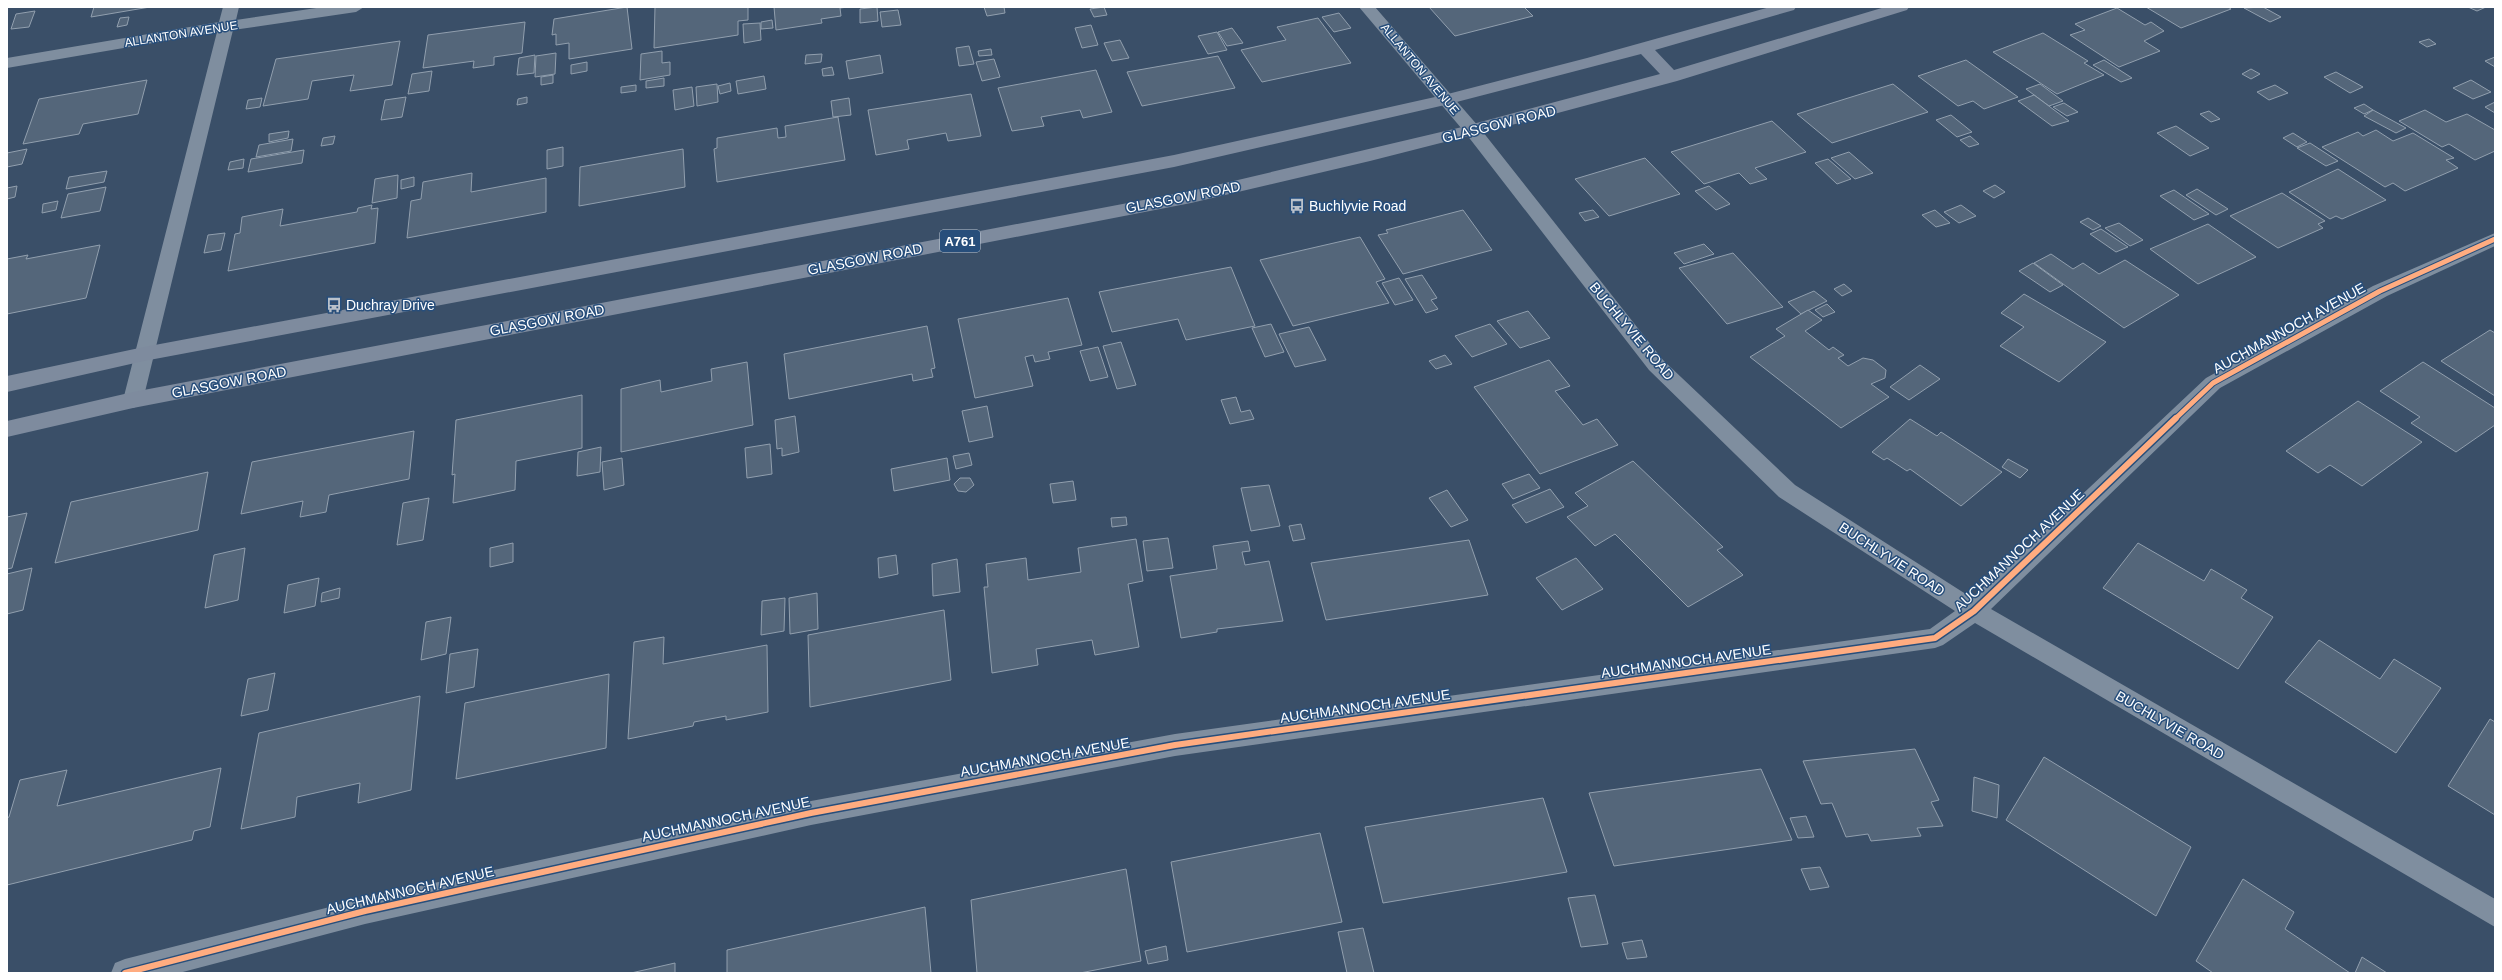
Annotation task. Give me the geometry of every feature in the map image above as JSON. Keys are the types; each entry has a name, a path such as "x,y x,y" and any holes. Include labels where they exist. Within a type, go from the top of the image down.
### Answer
{"main road":[{"path":"7,384 144,354 1174,161 1445,100 1645,48 1788,7"},
{"name":"GLASGOW ROAD","path":"7,429 133,400 1191,196 1473,131 1671,77 1901,7"},
{"path":"1645,48 1671,77"}],"street":[{"path":"133,400 231,7"},
{"name":"ALLANTON AVENUE","path":"7,63 226,26 356,7"},
{"name":"ALLANTON AVENUE","path":"1367,7 1473,131"},
{"name":"BUCHLYVIE ROAD","path":"1473,131 1656,365 1724,433 1788,491 1974,612 2495,914"},
{"name":"AUCHMANNOCH AVENUE","path":"125,973 365,911 810,812 1175,745 1935,638 1974,612 2213,383 2380,291 2495,239"}],"building":[{"path":"94,7 150,7 91,17"},
{"path":"627,7 632,49 569,59 569,43 556,45 556,34 552,35 554,19"},
{"path":"655,7 748,7 748,20 738,21 738,35 654,48"},
{"path":"774,7 848,7 840,8 841,16 821,19 822,23 776,30"},
{"path":"877,7 878,21 860,23 860,9"},
{"path":"984,7 1004,7 1005,13 987,16"},
{"path":"1104,7 1107,15 1094,17 1090,9"},
{"path":"1429,7 1524,7 1533,16 1455,36"},
{"path":"2146,7 2228,7 2231,9 2181,28"},
{"path":"2263,7 2281,17 2270,22 2244,8"},
{"path":"2468,7 2486,7 2477,11"},
{"path":"2117,8 2145,25 2151,22 2164,31 2144,41 2160,51 2119,67 2070,35 2085,30 2075,24"},
{"path":"898,10 901,25 882,27 880,12"},
{"path":"35,11 29,27 11,29 16,14"},
{"path":"1339,13 1351,28 1334,32 1322,17"},
{"path":"129,17 127,25 117,27 120,18"},
{"path":"1318,18 1351,63 1262,82 1241,50 1286,40 1277,27"},
{"path":"772,20 773,28 761,29 761,22"},
{"path":"525,22 522,53 494,57 494,65 473,68 474,61 423,68 428,35"},
{"path":"760,23 761,40 744,43 743,24"},
{"path":"1091,25 1098,45 1082,48 1075,28"},
{"path":"1232,28 1243,43 1227,46 1218,32"},
{"path":"1217,32 1227,50 1208,54 1198,36"},
{"path":"2043,33 2088,61 2084,63 2104,75 2057,94 1993,52"},
{"path":"2429,39 2436,44 2427,47 2419,42"},
{"path":"1120,40 1129,58 1112,61 1104,43"},
{"path":"400,41 392,85 350,91 354,75 312,81 308,99 263,106 276,59"},
{"path":"969,46 974,64 959,66 956,48"},
{"path":"991,49 992,55 979,56 978,51"},
{"path":"662,51 662,63 670,62 670,75 640,80 641,54"},
{"path":"556,53 555,74 535,77 536,56"},
{"path":"822,54 821,62 805,64 806,55"},
{"path":"535,55 534,73 517,75 519,58"},
{"path":"880,55 883,73 849,79 846,61"},
{"path":"1218,56 1235,88 1142,106 1127,72"},
{"path":"2495,57 2495,67 2485,61"},
{"path":"994,59 1000,77 982,81 976,62"},
{"path":"1966,60 2018,97 1984,109 1973,101 1958,106 1918,76"},
{"path":"2104,60 2132,78 2121,82 2093,65"},
{"path":"587,62 587,71 571,74 571,65"},
{"path":"832,67 834,75 823,76 822,69"},
{"path":"2251,69 2260,74 2251,79 2242,74"},
{"path":"1096,70 1112,112 1083,118 1080,110 1041,117 1044,126 1012,131 998,88"},
{"path":"432,71 429,91 408,94 412,74"},
{"path":"2336,72 2363,87 2350,93 2324,77"},
{"path":"553,75 553,83 541,85 541,77"},
{"path":"764,76 766,89 738,94 736,81"},
{"path":"664,78 664,86 646,88 646,81"},
{"path":"147,80 138,114 83,124 79,134 23,144 39,99"},
{"path":"2471,80 2491,92 2473,99 2453,88"},
{"path":"730,83 731,91 720,94 718,86"},
{"path":"717,84 718,102 697,106 696,87"},
{"path":"1893,84 1928,112 1832,143 1797,114"},
{"path":"2040,84 2063,101 2049,106 2026,89"},
{"path":"636,85 636,91 621,93 621,87"},
{"path":"2275,85 2288,93 2269,100 2257,92"},
{"path":"692,87 694,106 675,110 673,90"},
{"path":"971,94 981,136 948,141 946,133 907,140 909,149 876,155 868,110"},
{"path":"2034,95 2069,121 2052,126 2018,101"},
{"path":"406,97 402,117 381,120 385,100"},
{"path":"527,97 527,103 517,105 518,99"},
{"path":"262,98 260,107 246,109 248,100"},
{"path":"849,98 851,115 833,117 831,101"},
{"path":"2495,102 2495,113 2485,107"},
{"path":"2064,103 2078,112 2067,116 2053,107"},
{"path":"2364,104 2373,110 2364,114 2354,108"},
{"path":"2373,110 2406,128 2396,133 2364,116"},
{"path":"2425,110 2446,122 2467,114 2495,130 2495,151 2475,160 2449,144 2442,147 2399,121"},
{"path":"2209,111 2220,119 2211,122 2200,114"},
{"path":"1951,115 1972,132 1957,137 1936,120"},
{"path":"838,117 845,160 717,182 714,149 717,148 717,138 777,128 778,138 786,137 785,126"},
{"path":"1772,121 1806,152 1755,168 1767,179 1750,184 1739,173 1704,184 1671,152"},
{"path":"2176,126 2209,148 2190,156 2157,133"},
{"path":"2376,130 2393,141 2413,133 2454,158 2446,160 2458,168 2405,191 2393,183 2385,187 2322,147 2358,132 2363,136"},
{"path":"289,131 288,138 269,142 269,134"},
{"path":"2293,133 2307,142 2297,147 2283,138"},
{"path":"335,136 333,144 321,146 323,138"},
{"path":"1970,136 1979,144 1969,147 1960,140"},
{"path":"293,139 291,151 256,157 259,145"},
{"path":"2310,143 2338,161 2326,166 2297,148"},
{"path":"563,147 563,166 547,169 547,150"},
{"path":"27,149 22,164 7,167 7,153"},
{"path":"683,149 685,187 579,206 580,167"},
{"path":"304,150 302,163 248,172 251,159"},
{"path":"1849,152 1873,173 1855,179 1831,158"},
{"path":"1645,158 1680,194 1609,216 1575,179"},
{"path":"244,159 243,168 228,170 230,162"},
{"path":"1828,159 1851,179 1837,184 1815,163"},
{"path":"2338,169 2386,200 2342,219 2336,216 2330,219 2289,192"},
{"path":"107,171 104,182 66,189 69,177"},
{"path":"472,173 471,192 546,178 546,212 407,238 411,201 421,199 423,182"},
{"path":"398,175 397,198 372,203 375,179"},
{"path":"414,177 414,186 401,189 401,180"},
{"path":"1995,185 2005,192 1994,198 1983,191"},
{"path":"17,186 15,197 7,199 7,188"},
{"path":"1709,186 1730,204 1716,210 1695,191"},
{"path":"106,187 100,211 61,218 68,194"},
{"path":"2197,189 2228,209 2216,215 2186,195"},
{"path":"2174,190 2209,214 2194,220 2160,196"},
{"path":"2282,193 2325,221 2318,224 2323,228 2278,248 2230,216"},
{"path":"58,201 56,210 42,213 43,204"},
{"path":"372,205 371,209 378,208 375,243 228,271 235,234 240,233 242,217 283,209 280,226 357,212 358,208"},
{"path":"1961,205 1976,216 1959,223 1944,212"},
{"path":"1463,210 1492,250 1403,274 1378,235 1388,233 1386,230"},
{"path":"1593,210 1599,217 1585,221 1579,213"},
{"path":"1935,210 1950,223 1936,227 1922,215"},
{"path":"2088,218 2101,226 2093,230 2080,222"},
{"path":"2119,223 2143,240 2130,246 2105,228"},
{"path":"2208,224 2256,257 2198,284 2150,249"},
{"path":"2101,229 2128,247 2116,252 2090,234"},
{"path":"225,233 221,250 204,253 208,235"},
{"path":"1360,237 1385,279 1376,282 1389,303 1293,326 1260,260"},
{"path":"1704,244 1714,254 1684,264 1674,253"},
{"path":"100,245 86,298 7,314 7,259 28,255 26,259"},
{"path":"1733,253 1783,307 1727,324 1679,268"},
{"path":"2051,254 2073,269 2083,263 2099,274 2125,260 2179,295 2124,328 2034,263"},
{"path":"2033,263 2063,285 2050,292 2019,271"},
{"path":"1231,267 1255,326 1186,340 1178,319 1112,332 1099,292"},
{"path":"1422,275 1437,298 1431,300 1438,309 1426,313 1405,279"},
{"path":"1399,278 1413,300 1395,305 1382,283"},
{"path":"1844,284 1852,291 1842,296 1834,289"},
{"path":"1814,291 1827,301 1801,314 1788,302"},
{"path":"2024,294 2106,342 2059,382 2000,346 2024,327 2001,313"},
{"path":"1068,298 1082,345 1048,352 1050,359 1035,362 1033,355 1025,357 1033,386 975,398 958,319"},
{"path":"1827,304 1835,312 1823,317 1815,310"},
{"path":"1808,310 1822,320 1805,331 1829,350 1833,347 1844,355 1838,358 1848,366 1863,358 1873,360 1886,370 1885,378 1871,384 1889,397 1841,428 1750,357 1785,336 1776,329"},
{"path":"1528,311 1550,338 1520,348 1497,321"},
{"path":"1271,324 1284,352 1265,357 1252,328"},
{"path":"1490,324 1507,344 1472,357 1455,336"},
{"path":"927,326 935,368 931,369 933,377 913,381 912,374 789,399 784,354"},
{"path":"1309,327 1326,360 1295,367 1279,334"},
{"path":"2490,330 2495,333 2495,396 2441,361"},
{"path":"1121,342 1136,385 1117,389 1103,346"},
{"path":"1098,347 1108,377 1090,381 1080,351"},
{"path":"1445,355 1452,364 1436,369 1429,361"},
{"path":"1549,360 1570,386 1555,391 1583,425 1597,419 1618,445 1540,474 1474,387"},
{"path":"747,362 753,425 621,452 621,389 660,380 661,392 712,381 711,369"},
{"path":"2423,362 2495,408 2495,425 2456,452 2411,423 2420,417 2380,391"},
{"path":"1920,365 1940,379 1909,400 1890,387"},
{"path":"582,395 582,448 516,461 515,490 453,503 455,474 452,475 456,420"},
{"path":"1236,397 1241,412 1250,410 1254,419 1230,424 1221,400"},
{"path":"2358,401 2422,442 2362,486 2330,465 2318,473 2286,451"},
{"path":"987,406 993,437 969,442 962,411"},
{"path":"795,416 799,452 782,456 782,448 777,449 775,420"},
{"path":"1910,419 1937,436 1941,432 2002,472 1961,506 1910,469 1907,471 1887,458 1884,460 1872,452"},
{"path":"414,431 409,479 329,495 326,512 300,517 303,501 241,514 252,462"},
{"path":"770,444 772,474 747,478 745,448"},
{"path":"601,447 600,472 577,476 578,452"},
{"path":"969,453 972,465 956,469 953,456"},
{"path":"622,458 624,485 604,490 602,462"},
{"path":"947,458 950,480 894,491 891,469"},
{"path":"2008,459 2028,470 2020,478 2002,467"},
{"path":"1633,461 1723,547 1717,550 1743,575 1688,607 1615,534 1595,546 1567,517 1588,506 1575,493"},
{"path":"208,472 198,530 55,563 71,502"},
{"path":"1529,474 1540,488 1513,499 1502,484"},
{"path":"960,478 970,478 974,485 966,492 958,491 954,484"},
{"path":"1073,481 1076,500 1053,503 1050,484"},
{"path":"1269,485 1280,526 1251,531 1241,488"},
{"path":"1550,489 1564,507 1526,523 1512,505"},
{"path":"1447,490 1468,520 1451,527 1429,498"},
{"path":"429,498 423,540 397,545 403,503"},
{"path":"27,513 12,568 7,569 7,517"},
{"path":"1126,517 1127,525 1112,527 1111,518"},
{"path":"1301,524 1305,539 1293,541 1289,526"},
{"path":"1168,538 1173,568 1147,571 1143,541"},
{"path":"1136,539 1143,581 1128,584 1139,647 1095,655 1092,640 1036,649 1038,665 992,673 984,587 988,587 986,564 1026,558 1028,580 1081,572 1078,548"},
{"path":"1469,540 1488,595 1326,620 1311,563"},
{"path":"1248,541 1250,551 1242,552 1245,565 1269,561 1283,621 1217,629 1217,632 1181,638 1170,576 1217,569 1213,546"},
{"path":"513,543 513,562 490,567 490,548"},
{"path":"2138,543 2204,581 2211,569 2247,590 2241,598 2273,617 2238,669 2103,588"},
{"path":"245,548 238,600 205,608 214,555"},
{"path":"896,555 898,574 879,578 878,558"},
{"path":"1576,558 1603,589 1562,610 1536,578"},
{"path":"957,559 960,592 933,596 932,564"},
{"path":"32,568 23,610 7,614 7,574"},
{"path":"319,578 315,606 284,613 288,585"},
{"path":"340,588 339,598 321,602 322,593"},
{"path":"817,593 818,629 790,634 789,598"},
{"path":"785,598 784,631 761,635 762,601"},
{"path":"944,610 951,680 810,707 808,635"},
{"path":"451,617 446,654 421,660 426,622"},
{"path":"664,637 663,664 767,645 768,712 726,720 726,716 694,722 693,726 628,739 634,642"},
{"path":"2319,640 2380,679 2394,659 2441,688 2396,753 2285,682"},
{"path":"478,649 474,687 446,693 450,654"},
{"path":"275,673 268,710 241,716 248,679"},
{"path":"609,674 606,748 456,779 465,703"},
{"path":"420,696 411,790 358,803 360,783 297,797 295,817 241,829 259,733"},
{"path":"2490,719 2495,722 2495,815 2448,786"},
{"path":"1915,749 1939,800 1931,802 1943,826 1917,828 1921,836 1871,841 1868,834 1846,837 1832,803 1821,804 1803,761"},
{"path":"2044,757 2191,847 2156,916 2006,820"},
{"path":"221,768 210,827 194,831 192,840 7,885 7,818 9,817 20,780 67,770 57,806"},
{"path":"1761,769 1792,840 1614,866 1589,793"},
{"path":"1974,777 1999,785 1997,818 1972,811"},
{"path":"1543,798 1567,872 1383,903 1365,827"},
{"path":"1806,816 1814,837 1798,838 1790,818"},
{"path":"1320,833 1342,922 1187,952 1171,862"},
{"path":"1820,867 1829,887 1810,890 1801,869"},
{"path":"1126,869 1141,961 1080,973 977,973 971,900"},
{"path":"2243,879 2294,912 2285,929 2350,973 2213,973 2196,961"},
{"path":"1595,895 1608,944 1581,947 1568,898"},
{"path":"925,907 931,973 727,973 727,950"},
{"path":"1363,928 1374,973 1347,973 1338,932"},
{"path":"1642,940 1647,957 1627,959 1622,943"},
{"path":"1166,946 1168,960 1148,964 1145,951"},
{"path":"2362,957 2387,973 2355,973"},
{"path":"675,963 675,973 631,973"}],"cycle path":[{"path":"125,973 365,911 811,813 1175,745 1935,638 1974,611 2213,383 2380,291 2495,239"}],"place":[{"name":"Buchlyvie Road","path":"1297,206"},
{"name":"Duchray Drive","path":"334,305"}]}
